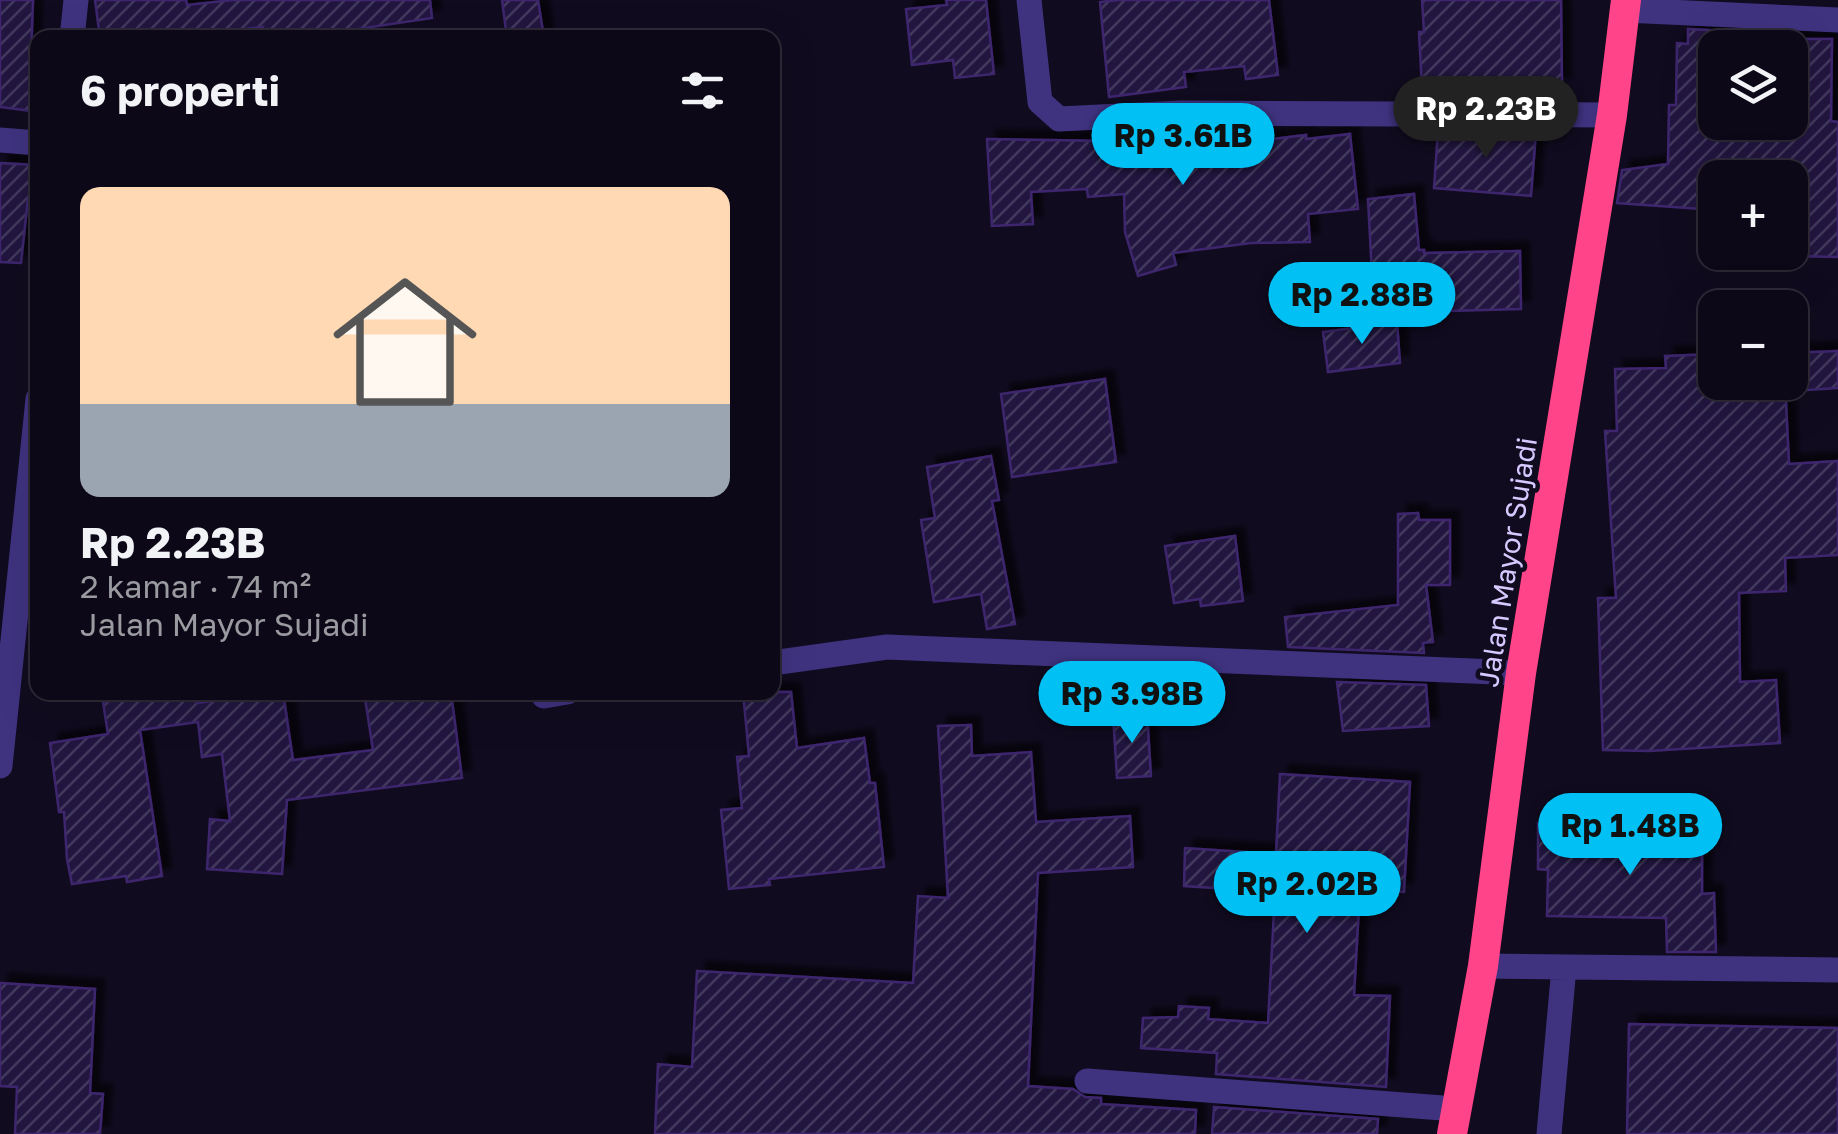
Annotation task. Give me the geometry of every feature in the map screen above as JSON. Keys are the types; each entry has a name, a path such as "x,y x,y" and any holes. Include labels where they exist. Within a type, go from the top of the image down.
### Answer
{"highway":[{"name":"Jalan Mayor Sujadi","path":"1454,1122 1483,966 1521,674 1612,115 1626,5"}],"street":[{"path":"73,30 76,0"},
{"path":"1030,0 1040,102 1060,119 1181,113 1612,115"},
{"path":"1626,5 1838,20"},
{"path":"0,140 30,142"},
{"path":"0,766 30,476"},
{"path":"780,662 887,647 1521,674"},
{"path":"1483,966 1838,970"},
{"path":"1549,1134 1564,967"},
{"path":"1086,1081 1454,1122"}],"building":[{"path":"0,0 33,0 30,111 0,107"},
{"path":"95,0 186,0 187,5 233,0 430,0 432,18 351,30 99,30"},
{"path":"502,0 538,0 543,30 506,30"},
{"path":"946,0 986,0 994,74 955,78 953,60 912,65 906,9 947,5"},
{"path":"1269,0 1278,75 1246,79 1244,66 1184,72 1186,87 1109,97 1100,2"},
{"path":"1422,0 1561,0 1562,86 1540,86 1539,98 1440,98 1441,86 1422,88"},
{"path":"1688,29 1708,30 1698,30 1698,140 1808,140 1808,39 1832,39 1831,121 1838,122 1838,257 1808,256 1808,160 1698,160 1698,209 1617,203 1622,170 1668,164 1669,105 1676,105 1677,43 1688,44"},
{"path":"1438,130 1536,131 1531,196 1434,188"},
{"path":"1350,134 1358,209 1308,214 1310,242 1251,243 1173,253 1176,265 1138,276 1125,232 1124,194 1088,197 1087,189 1031,192 1033,224 992,226 987,139 1239,143"},
{"path":"0,163 30,165 30,198 21,263 0,262"},
{"path":"1414,194 1419,250 1424,253 1520,251 1521,309 1374,313 1368,199"},
{"path":"1397,322 1400,363 1328,372 1323,332"},
{"path":"1838,351 1838,388 1808,390 1808,352"},
{"path":"1698,355 1698,400 1786,400 1789,464 1838,461 1838,555 1785,558 1786,591 1739,593 1740,682 1776,680 1780,743 1603,750 1598,598 1616,598 1605,431 1617,431 1615,369 1666,368 1665,356"},
{"path":"1105,379 1116,462 1012,477 1001,394"},
{"path":"991,456 999,500 992,501 1015,624 987,629 981,594 934,602 921,520 935,518 927,467"},
{"path":"1418,513 1419,520 1450,520 1450,585 1426,585 1433,642 1423,643 1424,653 1288,647 1285,617 1398,605 1398,514"},
{"path":"1235,536 1243,601 1201,606 1200,599 1174,603 1165,546"},
{"path":"1337,682 1426,685 1429,726 1343,731"},
{"path":"780,692 791,692 797,748 864,738 870,783 875,783 884,867 769,879 770,885 729,889 721,810 742,808 737,757 749,756 744,700 780,700"},
{"path":"284,700 293,760 373,750 365,700 452,700 462,778 287,800 282,874 207,869 210,819 230,821 222,754 202,757 198,722 140,730 162,876 127,882 126,876 72,884 64,812 59,812 50,743 108,734 103,702"},
{"path":"1147,713 1151,776 1117,778 1113,715"},
{"path":"971,725 972,756 1031,752 1036,822 1130,816 1133,867 1038,873 1028,1086 1073,1089 1085,1097 1101,1098 1101,1104 1196,1110 1195,1134 655,1134 658,1064 692,1067 697,971 913,983 918,896 948,898 938,726"},
{"path":"1280,774 1410,782 1404,892 1360,889 1354,995 1390,996 1386,1087 1216,1074 1217,1053 1141,1048 1143,1018 1178,1017 1179,1006 1209,1008 1208,1019 1268,1023 1275,892 1184,886 1185,848 1276,854"},
{"path":"1538,823 1702,829 1702,894 1714,893 1716,952 1667,952 1666,918 1547,916 1548,870 1538,869"},
{"path":"0,983 95,989 90,1093 103,1094 100,1134 15,1134 17,1087 0,1086"},
{"path":"1629,1024 1838,1028 1838,1134 1627,1134"},
{"path":"1214,1107 1378,1119 1377,1134 1212,1134"}]}
